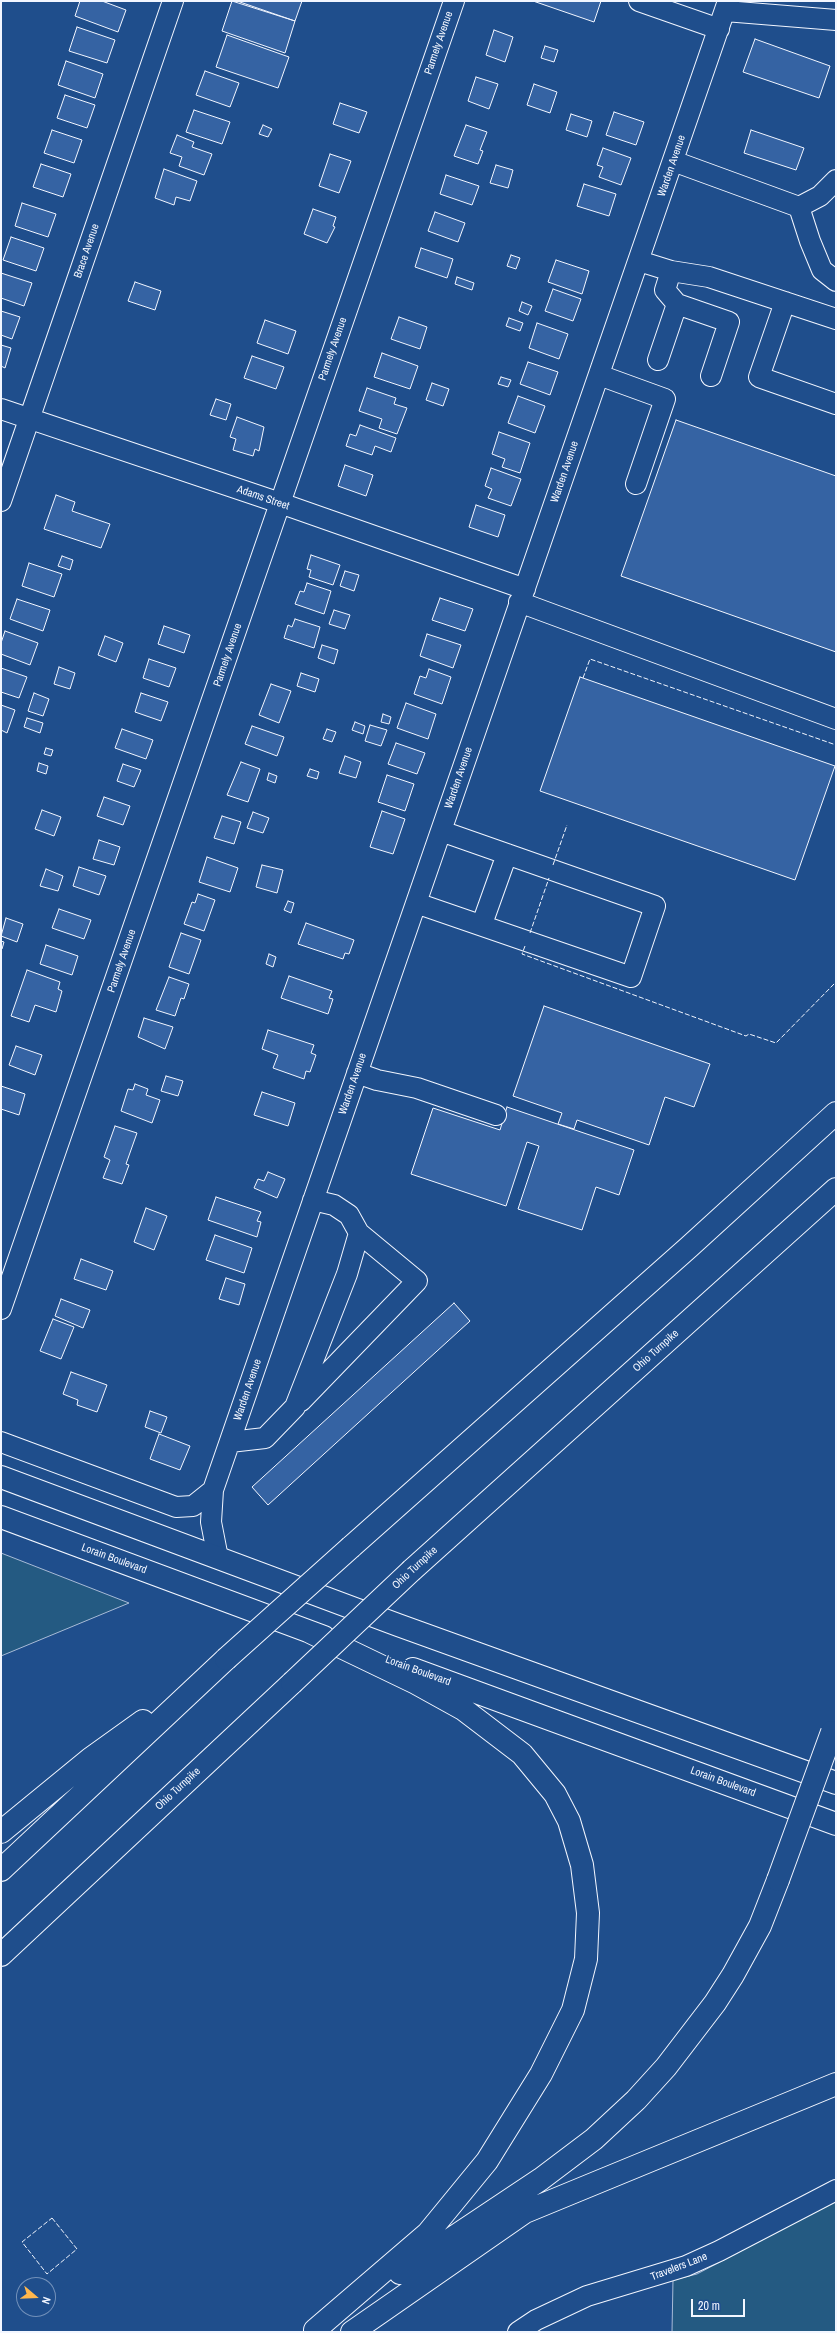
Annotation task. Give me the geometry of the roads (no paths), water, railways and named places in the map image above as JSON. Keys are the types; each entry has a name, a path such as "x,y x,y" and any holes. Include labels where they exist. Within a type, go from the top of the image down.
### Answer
{"highway":[{"path":"1,1870 226,1659 690,1248 836,1113"},
{"name":"Ohio Turnpike","path":"1,1956 412,1570 836,1189"},
{"path":"1,1477 218,1558 836,1783"},
{"name":"Lorain Boulevard","path":"1,1517 310,1632 836,1824"},
{"path":"310,1632 416,1682 499,1734 522,1754 555,1794 569,1821 582,1865 588,1913 586,1959 572,2010 542,2074 487,2161 428,2233 313,2331"},
{"path":"1,1832 90,1759 226,1659"},
{"path":"525,2212 536,2196 577,2168 620,2131 650,2102 691,2057 720,2017 769,1933 834,1726"},
{"path":"313,2331 541,2180 594,2139 636,2100 666,2067 730,1980 785,1881 836,1759"},
{"path":"352,2332 525,2212 836,2084"}],"street":[{"name":"Brace Avenue","path":"1,501 174,1"},
{"name":"Parmely Avenue","path":"1,1309 454,1"},
{"path":"639,1 724,14 836,20"},
{"name":"Warden Avenue","path":"218,1558 212,1522 213,1490 724,14"},
{"path":"673,161 799,206 820,196 836,180"},
{"path":"799,206 810,242 822,270 836,281"},
{"path":"639,261 671,271 709,277 836,319"},
{"path":"671,271 665,290 677,304 729,322 711,376"},
{"path":"785,302 759,377 836,404"},
{"path":"658,360 677,304"},
{"path":"599,375 666,399 636,484"},
{"name":"Adams Street","path":"1,409 29,420 280,503 836,719"},
{"path":"416,903 482,924 631,976 648,928 655,906 440,831"},
{"path":"482,924 506,854"},
{"path":"357,1074 377,1080 417,1088 496,1115"},
{"path":"230,1442 265,1438 417,1281 358,1233 349,1215 334,1205 314,1200"},
{"path":"295,1407 346,1274 358,1233"},
{"path":"1,1442 176,1507 193,1506 213,1490"},
{"name":"Travelers Lane","path":"518,2332 536,2320 587,2296 644,2280 693,2263 836,2190"}]}
